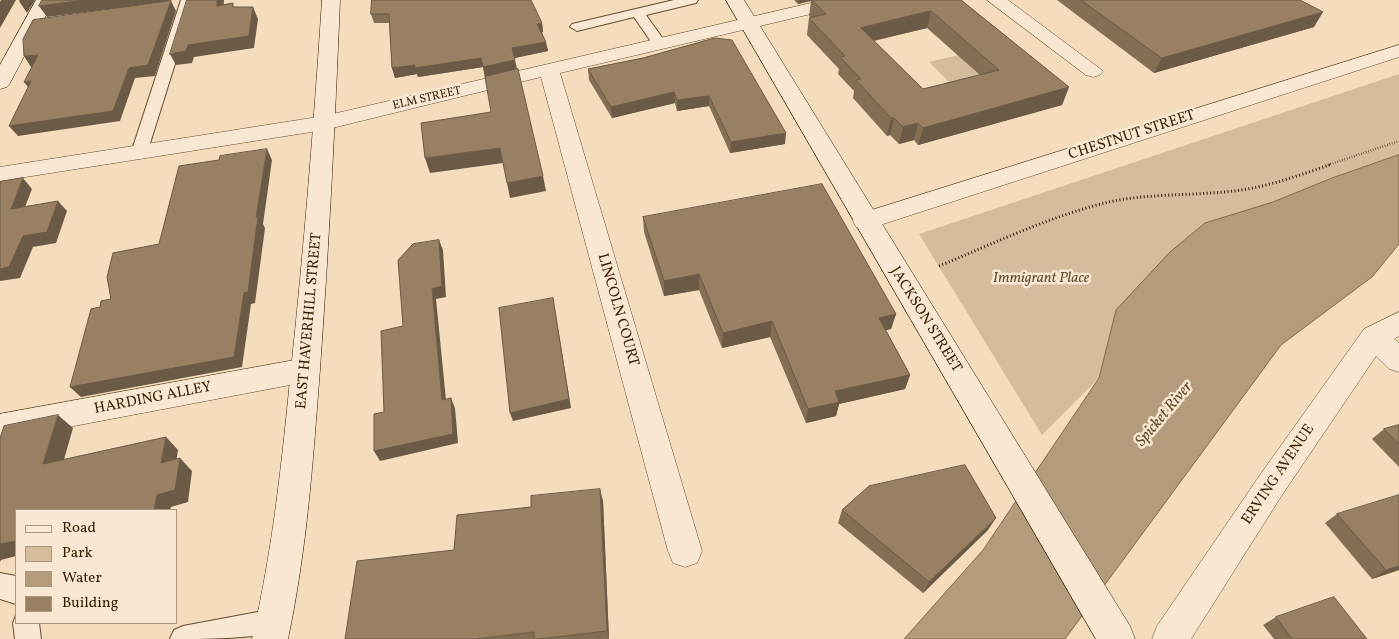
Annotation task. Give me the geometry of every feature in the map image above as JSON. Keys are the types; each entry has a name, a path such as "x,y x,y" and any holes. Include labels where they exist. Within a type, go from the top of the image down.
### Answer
{"street":[{"path":"0,83 45,0"},
{"name":"EAST HAVERHILL STREET","path":"272,630 284,575 293,512 320,209 331,0"},
{"name":"JACKSON STREET","path":"735,0 865,221 994,432 1117,639"},
{"name":"ELM STREET","path":"0,174 324,124 659,43 849,0"},
{"path":"996,0 1093,71"},
{"name":"CHESTNUT STREET","path":"865,221 1399,51"},
{"name":"LINCOLN COURT","path":"549,70 685,550"},
{"path":"1386,330 1399,361"},
{"name":"ERVING AVENUE","path":"1170,639 1271,485 1386,330"},
{"name":"HARDING ALLEY","path":"0,428 306,370"}],"lane":[{"path":"169,8 186,0"},
{"path":"139,153 186,0"},
{"path":"577,27 691,0"},
{"path":"638,13 659,43"},
{"path":"32,25 52,23"},
{"path":"0,586 11,587 15,591"},
{"path":"26,624 28,639"},
{"path":"183,639 272,630"}],"path":[{"path":"939,266 1012,235 1111,202 1170,194 1234,191 1280,182 1399,141"}],"green space":[{"path":"997,46 1022,67 952,85 929,62"},
{"name":"Immigrant Place","path":"1399,74 1399,155 1332,178 1273,202 1116,310 1099,378 1042,435 919,234"}],"water":[{"name":"Spicket River","path":"1399,155 1399,244 1372,277 1281,345 1065,639 904,639 983,550 1099,378 1116,310 1170,252 1205,223 1273,202 1332,178"}],"building":[{"path":"42,0 84,0 39,6"},
{"path":"187,0 217,0 217,6 233,3 233,7 253,7 249,36 188,45 186,51 170,54"},
{"path":"372,0 531,0 542,23 537,24 546,42 512,48 515,60 483,67 481,58 415,68 415,65 392,68 389,14 371,14"},
{"path":"812,0 961,0 1069,87 923,128 918,123 903,127 894,118 891,118 856,80 861,79 840,57 845,56 809,18 826,14","holes":["931,11 999,70 923,89 861,28"]},
{"path":"1081,0 1300,0 1323,12 1162,58"},
{"path":"171,1 148,65 129,68 113,111 9,126 31,81 24,82 38,55 24,56 23,39 33,20"},
{"path":"715,38 732,40 786,133 731,142 709,96 677,100 674,92 611,107 588,69 643,58"},
{"path":"518,69 543,176 507,183 500,148 425,158 421,123 491,112 485,77"},
{"path":"267,149 256,217 258,217 248,292 244,293 234,357 70,387 91,309 100,307 101,301 111,299 107,277 113,253 159,244 179,166 219,160 220,156"},
{"path":"23,178 11,209 58,201 47,232 23,236 9,267 0,269 0,182"},
{"path":"822,184 896,314 879,318 910,375 835,391 839,402 808,409 772,321 723,333 699,274 664,281 643,217"},
{"path":"439,240 442,286 432,289 442,400 451,398 453,434 374,451 374,414 384,412 381,331 403,326 398,260 413,244"},
{"path":"553,298 569,399 510,413 499,308"},
{"path":"58,415 43,464 166,437 161,463 180,458 175,490 157,495 154,509 15,509 15,541 0,544 0,438 4,426"},
{"path":"1399,425 1399,444 1384,429"},
{"path":"965,465 996,518 929,582 842,510 869,486"},
{"path":"600,489 607,631 539,639 534,639 534,632 476,639 345,639 357,561 454,550 457,515 531,507 531,496"},
{"path":"1399,495 1399,566 1386,570 1337,514"},
{"path":"1334,597 1367,639 1292,639 1276,617"}]}
